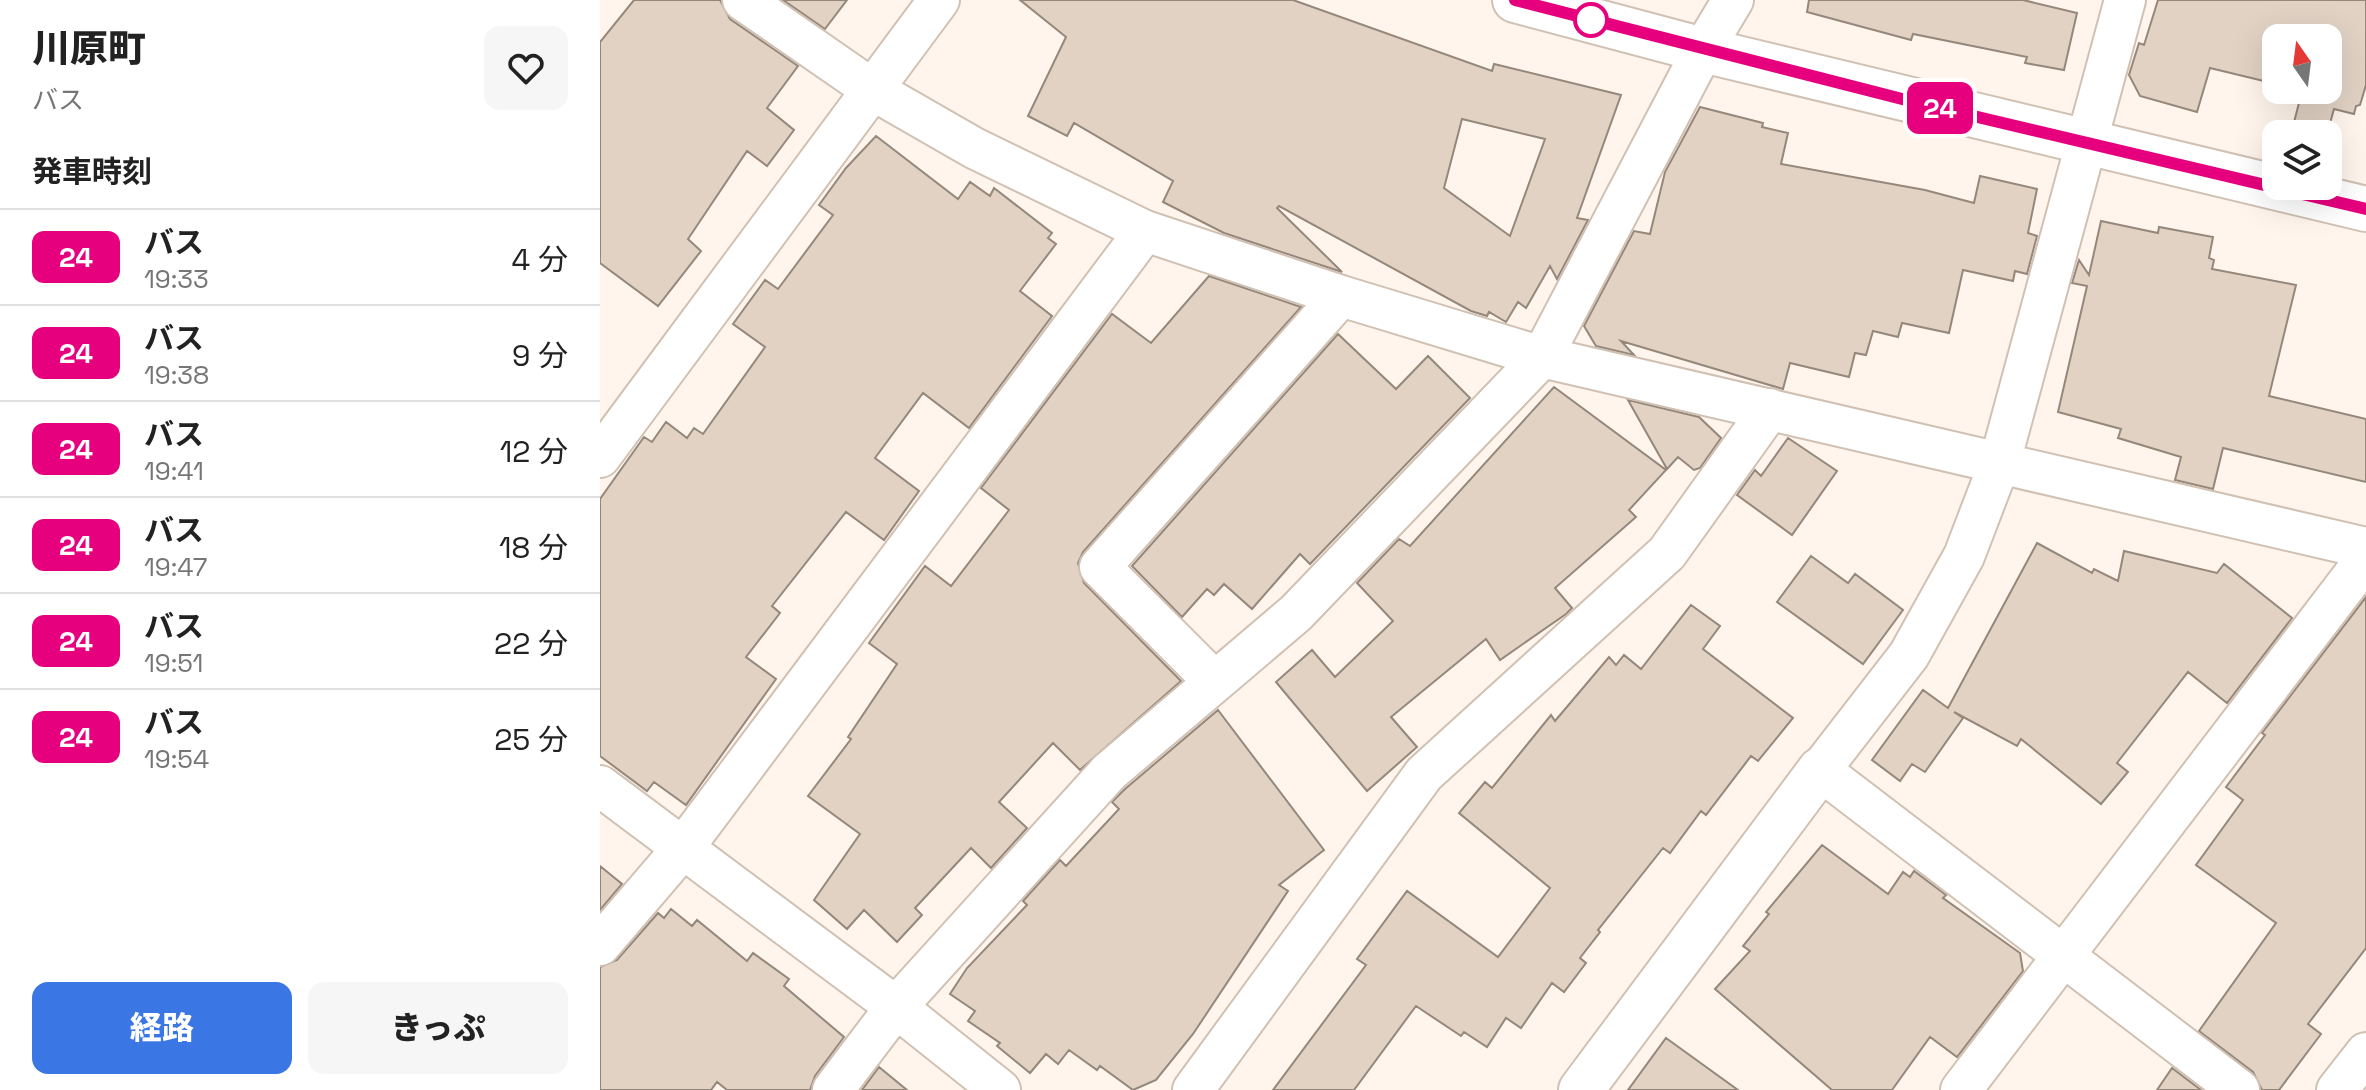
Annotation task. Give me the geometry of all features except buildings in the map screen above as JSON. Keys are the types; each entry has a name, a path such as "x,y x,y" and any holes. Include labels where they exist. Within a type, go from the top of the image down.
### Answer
{"street":[{"path":"743,0 873,90 974,148 1145,231 1341,296 1542,357 2366,548"},
{"path":"600,457 939,0"},
{"path":"1515,0 1703,50 2366,209"},
{"path":"833,1090 896,1007 1109,772 1296,613 1542,357 1703,50 1733,0"},
{"path":"1581,1090 1909,655 1964,556 2000,462 2125,0"},
{"path":"600,945 683,848 1145,231"},
{"path":"1214,681 1100,567 1341,296"},
{"path":"1193,1090 1424,774 1667,553 1770,409"},
{"path":"1961,1090 2366,559"},
{"path":"1820,770 2239,1090"},
{"path":"600,786 896,1007 1000,1090"},
{"path":"2337,1090 2366,1053"}],"bus line":[{"name":"24","path":"1515,0 1910,101 2366,209"}]}
